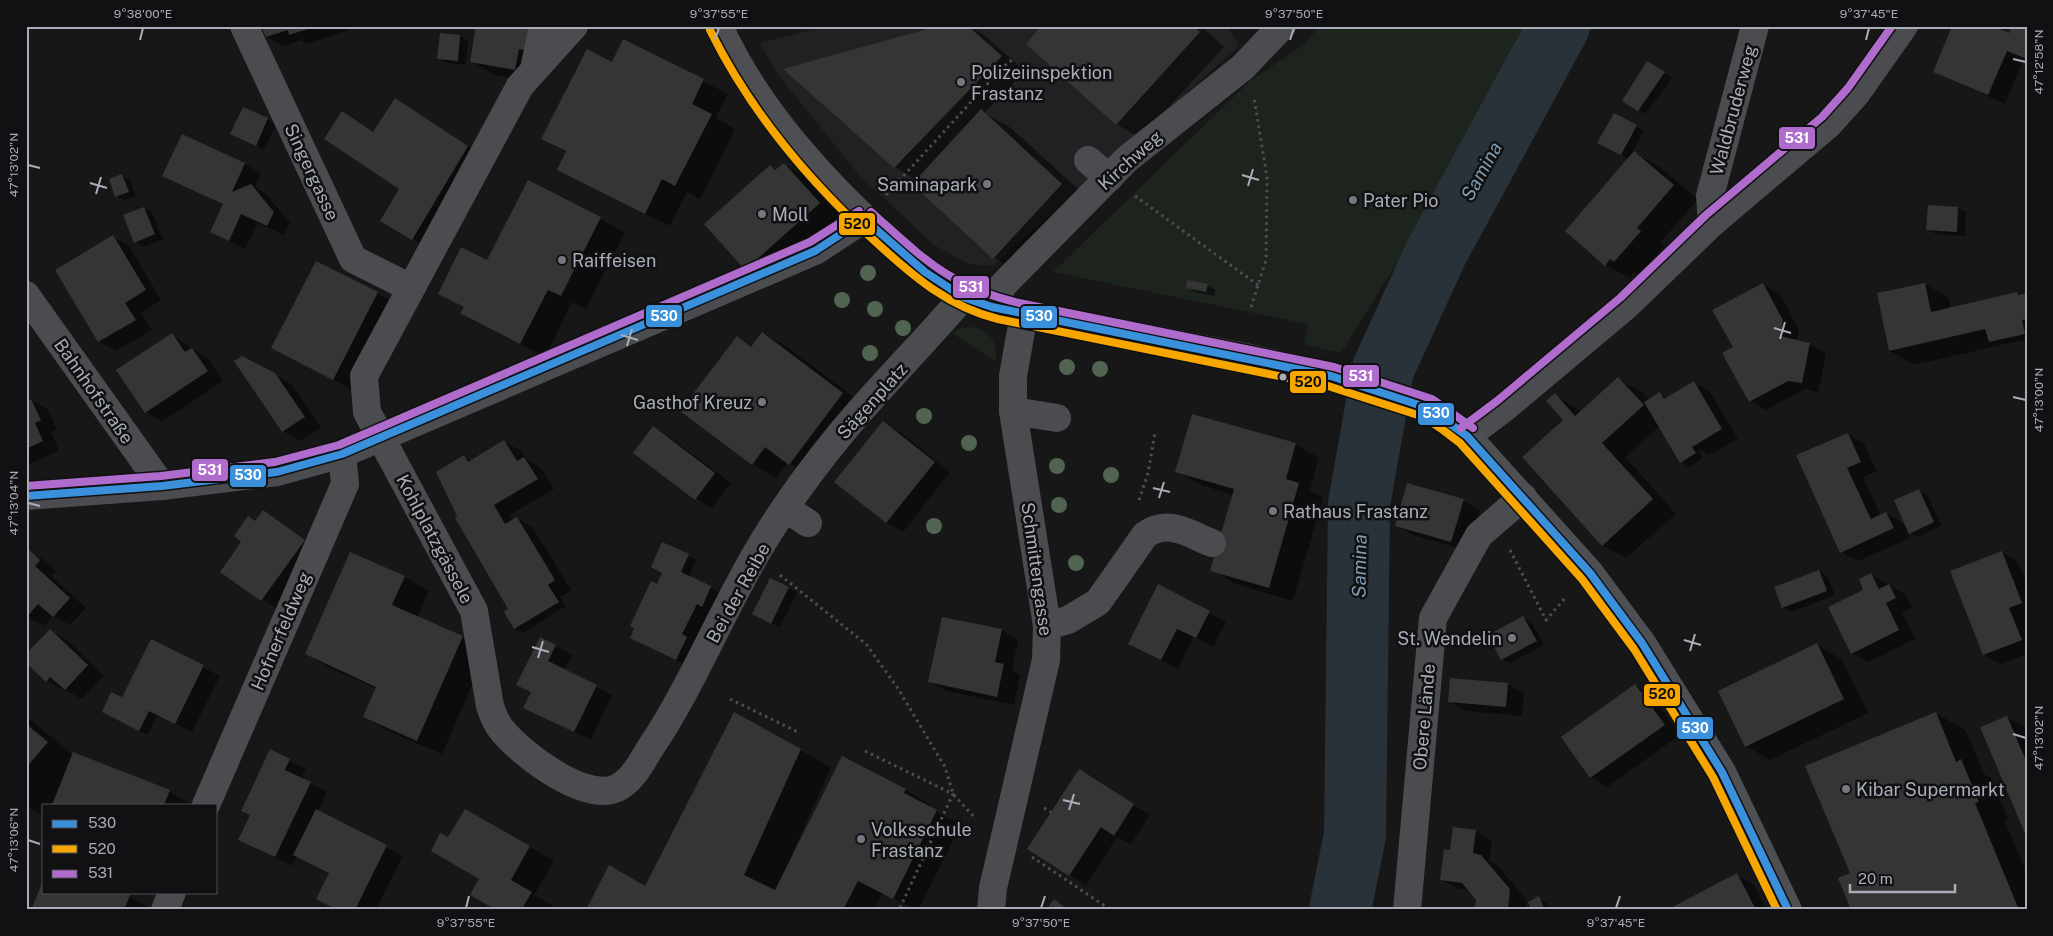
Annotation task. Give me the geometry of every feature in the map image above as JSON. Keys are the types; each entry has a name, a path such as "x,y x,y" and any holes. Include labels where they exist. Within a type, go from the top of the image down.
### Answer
{"main road":[{"path":"719,26 732,56 795,144 864,219 924,272 963,297 992,307 1024,314 1246,357 1331,376 1428,408 1467,436 1590,572 1642,643 1722,772 1788,910"}],"street":[{"name":"Singergasse","path":"244,26 353,259 411,288"},
{"path":"534,70 543,26"},
{"path":"381,438 367,412 364,376 520,86 574,26"},
{"name":"Kirchweg","path":"992,307 1009,279 1128,159 1243,67 1282,26"},
{"name":"Waldbruderweg","path":"1712,224 1710,196 1755,26"},
{"path":"1467,436 1503,409 1627,305 1712,224 1828,124 1856,94 1904,26"},
{"path":"1088,160 1109,178"},
{"path":"26,496 162,486 277,472 342,454 815,251 864,219"},
{"name":"Bahnhofstraße","path":"26,295 162,486"},
{"name":"Sägenplatz","path":"785,508 842,432 963,297"},
{"name":"Schmittengasse","path":"992,910 993,888 1046,660 1047,626 1013,411 1013,376 1024,314"},
{"path":"1013,411 1057,418"},
{"name":"Kohlplatzgässele","path":"381,438 474,611 494,720 518,748 552,773 581,785 602,790 616,788 632,776 665,727 692,678"},
{"name":"Hofnerfeldweg","path":"206,804 345,484 342,454"},
{"name":"Obere Lände","path":"1407,910 1433,618 1479,535 1523,497"},
{"path":"785,508 808,523"},
{"name":"Bei der Reibe","path":"692,678 741,580 785,508"},
{"path":"1047,626 1068,620 1098,602 1145,534 1156,527 1176,528 1212,543"},
{"path":"165,910 171,894"}],"path":[{"path":"885,197 1003,67 1012,60"},
{"path":"1243,67 1250,81 1267,177 1266,260 1251,306"},
{"path":"1109,178 1258,285"},
{"path":"1508,548 1546,620 1568,594"},
{"path":"778,573 866,644 897,687 945,767 953,794 900,910"},
{"path":"730,699 800,733"},
{"path":"865,751 953,794 982,826"},
{"path":"1027,854 1111,910"}],"shaded area":[{"name":"Saminapark","path":"827,26 1228,26 1239,46 993,266 969,264 934,245 859,175 776,72 760,43"},
{"path":"1320,26 1523,26 1427,215 1341,353 1304,344 1308,324 1053,272 1250,81 1302,46"},
{"path":"970,327 983,331 991,338 994,343 996,362 952,333 959,329"}],"building":[{"path":"261,26 314,27 289,35 288,30 266,37"},
{"path":"476,26 530,26 525,50 519,49 515,70 470,62"},
{"path":"938,26 968,26 1002,56 894,168 783,69"},
{"path":"1041,26 1194,26 1200,32 1116,125 1026,44"},
{"path":"1952,26 1993,26 2009,33 2012,26 2027,26 2027,59 2007,51 1988,95 1933,72"},
{"path":"440,33 460,35 458,61 437,59"},
{"path":"623,39 704,79 692,104 712,114 675,186 662,179 645,214 557,170 566,151 541,139 587,49 612,62"},
{"path":"1647,61 1665,72 1638,111 1622,101"},
{"path":"395,98 468,146 412,240 380,221 399,189 324,139 342,111 373,132"},
{"path":"243,107 268,118 256,146 230,134"},
{"name":"Saminapark","path":"981,109 1062,184 993,259 912,184"},
{"path":"1614,113 1637,125 1621,155 1597,143"},
{"path":"182,134 245,163 232,192 251,184 274,212 267,226 241,214 229,241 210,232 223,204 162,176"},
{"path":"1634,151 1674,185 1637,228 1641,231 1614,262 1610,259 1605,266 1565,231"},
{"name":"Moll","path":"784,163 820,203 745,270 704,224 770,165 775,170"},
{"path":"122,174 129,192 115,197 109,179"},
{"path":"528,180 601,217 561,296 548,290 520,344 460,313 464,307 438,294 461,247 487,260"},
{"path":"1928,205 1958,207 1957,232 1926,230"},
{"path":"144,207 155,234 134,243 123,215"},
{"path":"113,235 146,290 125,303 136,320 98,342 55,270"},
{"path":"316,261 378,292 333,380 271,348"},
{"path":"1187,280 1208,284 1206,292 1186,288"},
{"path":"1763,283 1783,320 1780,336 1810,343 1802,383 1788,381 1749,402 1722,353 1733,347 1712,310"},
{"path":"1925,283 1931,312 2017,292 2018,295 2027,293 2027,319 2022,320 2025,334 1989,342 1985,329 1889,351 1877,293"},
{"name":"Gasthof Kreuz","path":"762,332 843,393 789,465 765,447 752,465 680,411 737,336 751,347"},
{"path":"172,333 185,352 192,348 208,371 145,413 116,370"},
{"path":"242,356 275,373 305,417 282,432 234,361"},
{"path":"1618,377 1644,405 1602,443 1653,499 1602,546 1522,457 1563,420 1546,401 1555,393 1575,416"},
{"path":"1694,381 1722,429 1692,447 1696,453 1680,463 1644,402 1660,392 1664,399"},
{"path":"31,399 41,420 35,423 43,441 26,449 26,401"},
{"path":"1192,414 1296,443 1286,479 1299,483 1269,588 1210,571 1234,489 1175,472"},
{"path":"883,421 935,462 886,523 834,482"},
{"path":"653,426 715,473 695,500 633,453"},
{"path":"1848,433 1861,462 1847,468 1871,519 1886,512 1894,528 1840,553 1796,455"},
{"path":"504,440 517,461 524,457 538,479 494,505 505,524 517,517 555,580 548,585 559,602 514,629 504,612 508,609 455,518 457,516 436,472 464,455 468,462"},
{"path":"1407,483 1464,499 1451,542 1395,526"},
{"path":"1919,489 1934,522 1909,534 1894,500"},
{"path":"263,510 305,540 261,601 220,572 241,542 234,536 248,516 255,521"},
{"path":"662,542 689,554 681,572 711,586 702,607 697,604 682,634 687,637 676,660 630,638 634,628 630,626 651,581 657,584 662,573 651,567"},
{"path":"29,550 40,560 35,566 70,598 53,617 38,604 26,618 26,553"},
{"path":"2002,551 2022,603 2009,608 2022,640 1983,655 1950,571"},
{"path":"350,552 405,576 392,605 463,636 417,741 363,717 376,687 305,654"},
{"path":"1819,570 1827,591 1782,608 1774,587"},
{"path":"1871,573 1879,589 1889,584 1896,598 1886,603 1899,630 1851,654 1828,607 1863,590 1859,579"},
{"path":"770,578 789,587 771,624 752,614"},
{"path":"1158,584 1210,611 1196,638 1177,629 1161,660 1128,644"},
{"name":"St. Wendelin","path":"1523,616 1537,641 1501,660 1488,635"},
{"path":"942,617 1002,629 995,662 1004,664 997,697 928,682"},
{"path":"50,629 88,665 65,690 50,677 46,682 26,663 29,657 26,654"},
{"path":"540,637 556,645 548,661 597,685 574,732 523,708 531,692 516,685"},
{"path":"151,639 204,665 175,724 149,711 139,731 102,712 111,692 122,697"},
{"path":"1817,643 1844,699 1745,747 1718,691"},
{"path":"1450,678 1508,683 1506,707 1448,702"},
{"path":"1635,684 1665,725 1590,778 1561,737"},
{"path":"734,712 801,749 744,875 775,890 842,756 906,789 904,793 937,810 893,899 858,881 843,910 586,910 609,865 645,886"},
{"path":"1936,712 1956,762 1961,759 1979,802 1975,803 2019,910 1851,910 1838,878 1850,873 1805,766"},
{"path":"2007,716 2027,763 2027,838 1980,727"},
{"path":"26,724 48,742 26,768"},
{"path":"270,749 290,759 285,770 311,782 275,857 238,840 250,815 241,811"},
{"path":"73,752 170,790 164,804 52,804"},
{"path":"1079,769 1134,804 1114,836 1101,827 1069,876 1027,849"},
{"path":"316,809 387,845 355,910 337,910 316,899 329,873 293,855"},
{"path":"465,809 530,846 511,880 532,892 521,910 496,910 470,895 479,879 431,851 440,833 448,837"},
{"path":"1453,827 1476,830 1473,853 1481,855 1510,889 1508,910 1474,910 1476,900 1462,883 1440,880 1444,849 1450,850"},
{"path":"1737,873 1756,910 1667,910"},
{"path":"42,883 42,894 130,895 124,910 31,910"},
{"path":"1539,896 1545,910 1532,910 1528,902"},
{"path":"1054,899 1068,910 1046,910"}],"waterway":[{"name":"Samina","path":"1340,910 1355,835 1359,504 1383,369 1436,253 1559,26"}],"transit line":[{"name":"531","path":"1461,428 1497,401 1620,298 1706,215 1822,117 1848,88 1892,26"},
{"name":"520","path":"710,30 744,90 763,118 805,171 828,196 891,256 948,299 980,314 998,319 1328,386 1424,417 1460,443 1582,579 1634,649 1713,777 1777,910"},
{"name":"531","path":"26,486 161,476 275,462 339,445 810,242 859,211"},
{"name":"531","path":"871,212 938,268 955,279 995,296 1019,303 1334,367 1432,399 1473,428"},
{"name":"530","path":"864,219 925,272 963,297 992,307 1331,376 1428,408 1467,436 1590,573 1642,643 1722,772 1788,910"},
{"name":"530","path":"26,496 162,486 277,472 342,454 815,251 864,219"}],"place":[{"name":"Polizeiinspektion Frastanz","path":"961,82"},
{"name":"Saminapark","path":"987,184"},
{"name":"Pater Pio","path":"1353,200"},
{"name":"Moll","path":"762,214"},
{"name":"Raiffeisen","path":"562,260"},
{"name":"Gasthof Kreuz","path":"762,402"},
{"name":"Rathaus Frastanz","path":"1273,511"},
{"name":"St. Wendelin","path":"1512,638"},
{"name":"Kibar Supermarkt","path":"1846,789"},
{"name":"Volksschule Frastanz","path":"861,839"}]}
